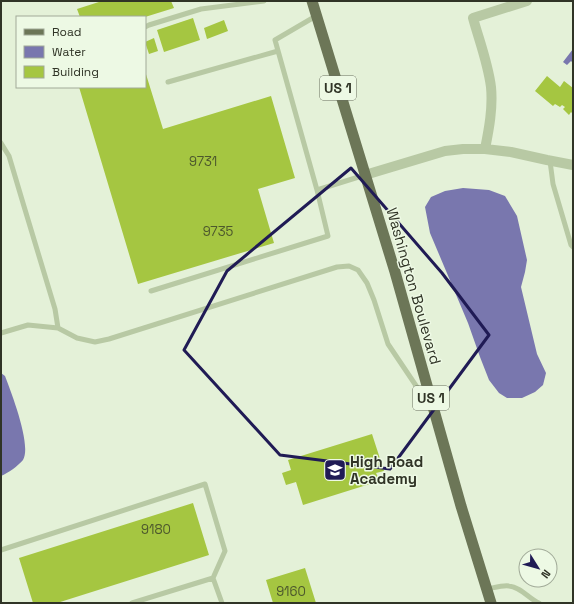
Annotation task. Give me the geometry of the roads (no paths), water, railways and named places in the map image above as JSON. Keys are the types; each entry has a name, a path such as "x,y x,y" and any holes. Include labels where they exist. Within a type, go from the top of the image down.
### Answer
{"main road":[{"name":"Washington Boulevard","path":"312,1 395,272 461,506 491,603"}],"street":[{"path":"486,149 490,126 491,89 489,73 473,18 527,1"},
{"path":"365,175 445,151 464,149 486,149 511,152 573,165"}],"lane":[{"path":"146,26 201,9 264,1"},
{"path":"151,291 328,236 317,190 275,40 316,16"},
{"path":"168,82 278,51"},
{"path":"1,142 8,156 25,210 55,309 58,328"},
{"path":"550,161 553,184 571,245 573,247"},
{"path":"317,190 365,175"},
{"path":"1,333 28,325 58,328 76,338 95,342 109,339 337,267 349,266 358,270 367,283 388,344 435,414"},
{"path":"1,550 206,484 225,551 213,578 222,603"},
{"path":"132,603 213,578"},
{"path":"487,589 509,586 519,589 539,603"}],"water":[{"path":"573,49 573,63 571,61 567,65 563,62"},
{"path":"463,188 489,190 505,196 517,216 527,260 521,287 537,354 546,373 543,385 535,392 522,398 507,398 499,393 489,380 468,323 430,233 425,207 431,197 445,191"},
{"path":"1,373 5,376 20,418 25,443 25,453 21,462 1,476"}],"place":[{"name":"High Road Academy","path":"335,470"}]}
